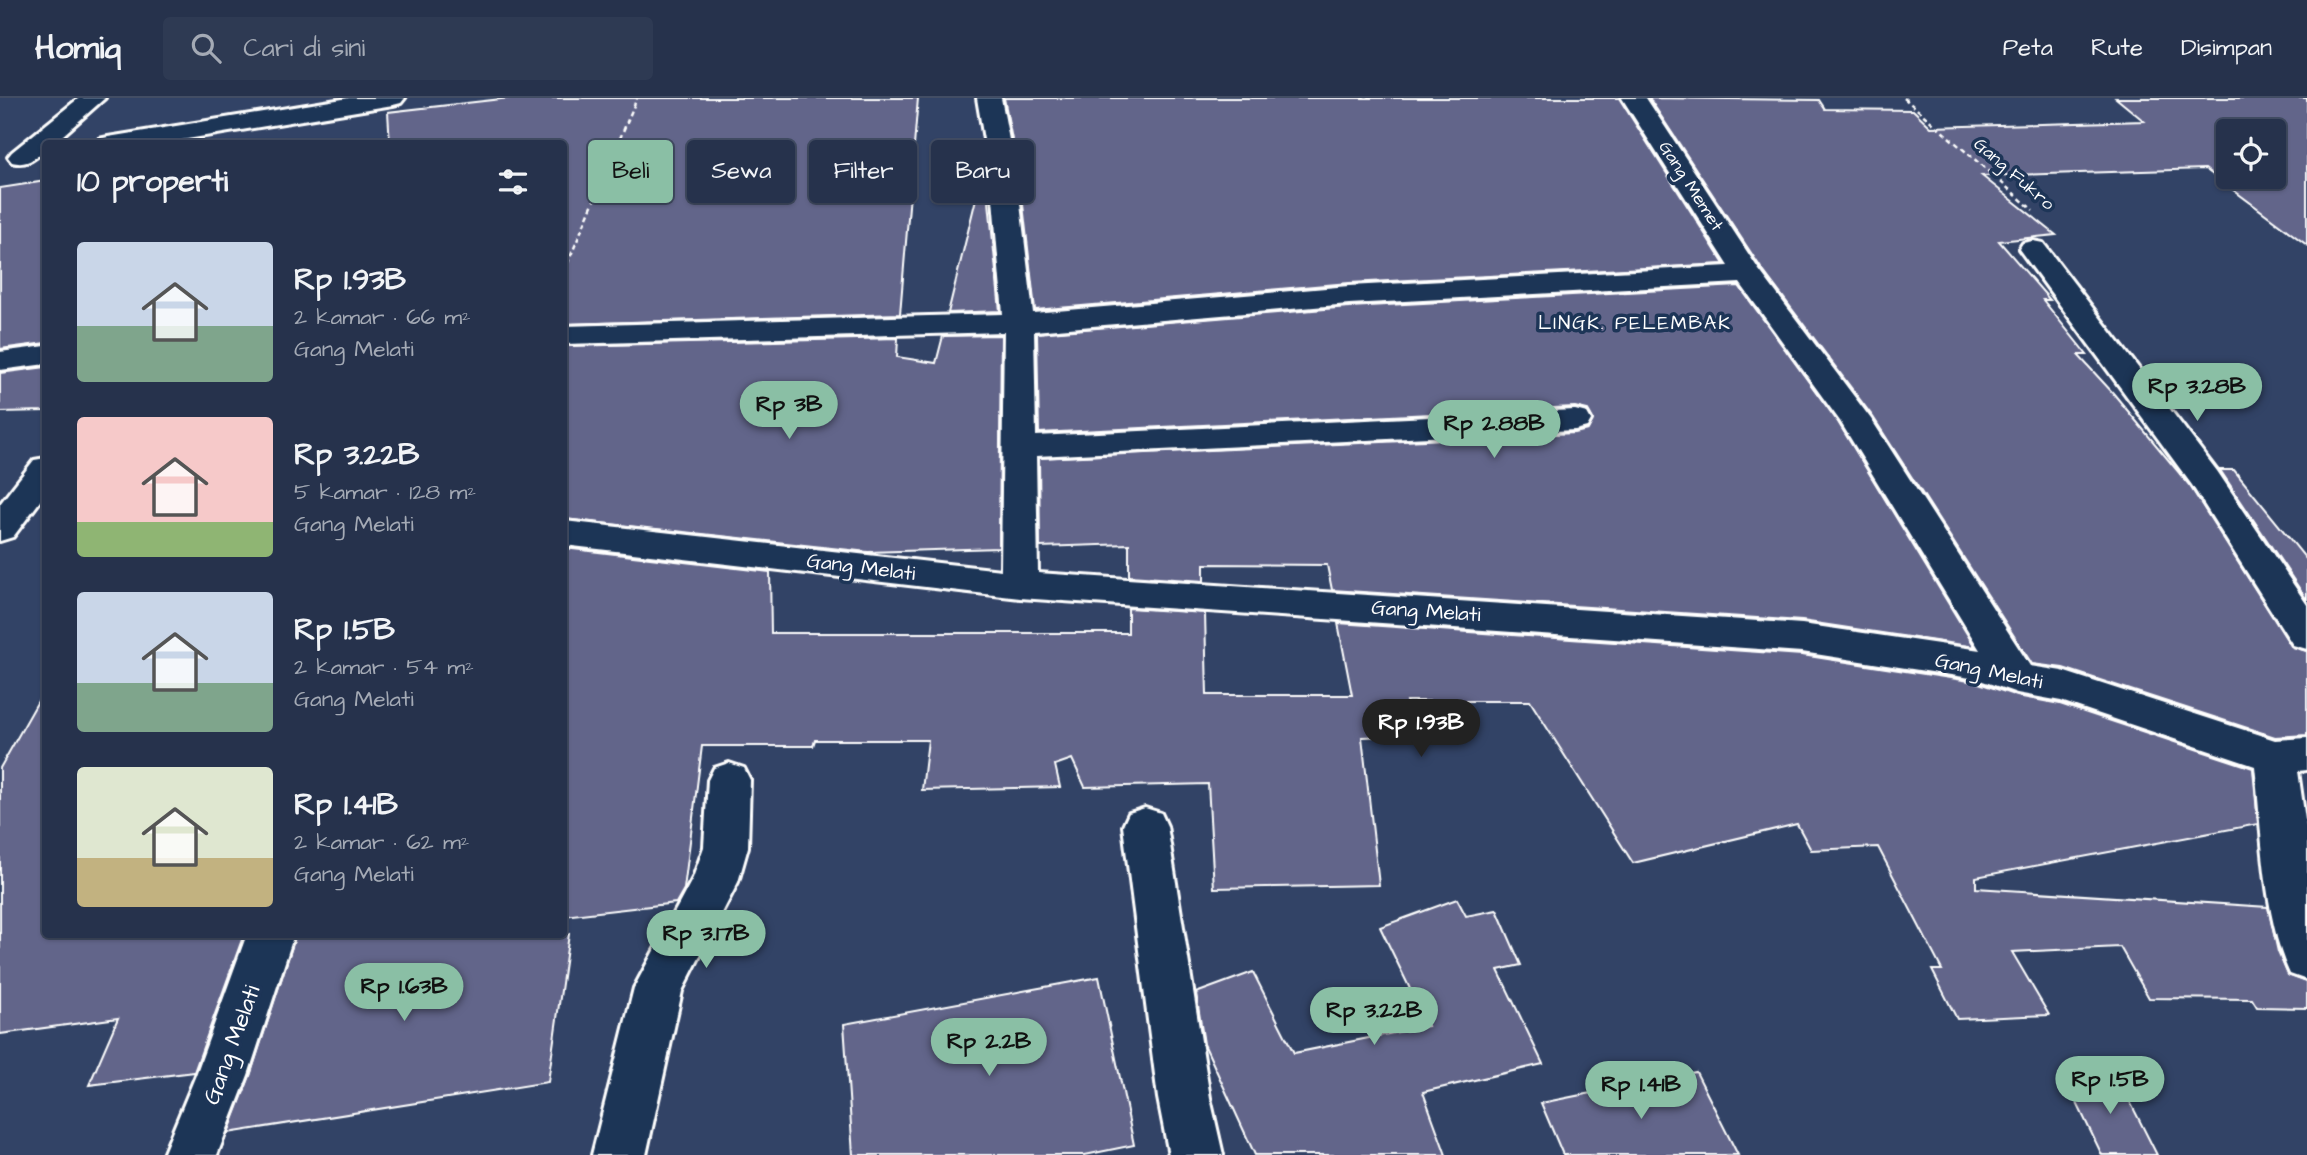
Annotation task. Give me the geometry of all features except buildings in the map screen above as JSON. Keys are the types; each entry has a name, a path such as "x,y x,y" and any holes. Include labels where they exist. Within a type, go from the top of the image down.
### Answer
{"street":[{"path":"42,140 93,98"},
{"path":"132,140 393,98"},
{"path":"989,98 1004,187 1018,323 1020,585"},
{"name":"Gang Memet","path":"1634,98 1748,274 1855,419 2017,678"},
{"path":"22,157 42,140"},
{"path":"2033,249 2205,479 2307,635"},
{"path":"567,335 1018,323 1349,295 1748,274"},
{"path":"0,360 42,355"},
{"path":"1020,447 1575,420"},
{"path":"0,529 42,473"},
{"name":"Gang Melati","path":"567,533 1020,585 1802,638 1982,666 2017,678 2075,690 2291,755"},
{"path":"2291,755 2295,915 2307,959"},
{"path":"619,1155 658,988 715,882 726,847 729,780"},
{"path":"1145,827 1184,1098 1196,1155"},
{"name":"Gang Melati","path":"190,1155 222,1075 270,938"}],"path":[{"path":"567,265 637,98"},
{"name":"Gang Fukro","path":"1904,98 2043,218"}],"district":[{"name":"LINGK. PELEMBAK","path":"1635,323"}]}
